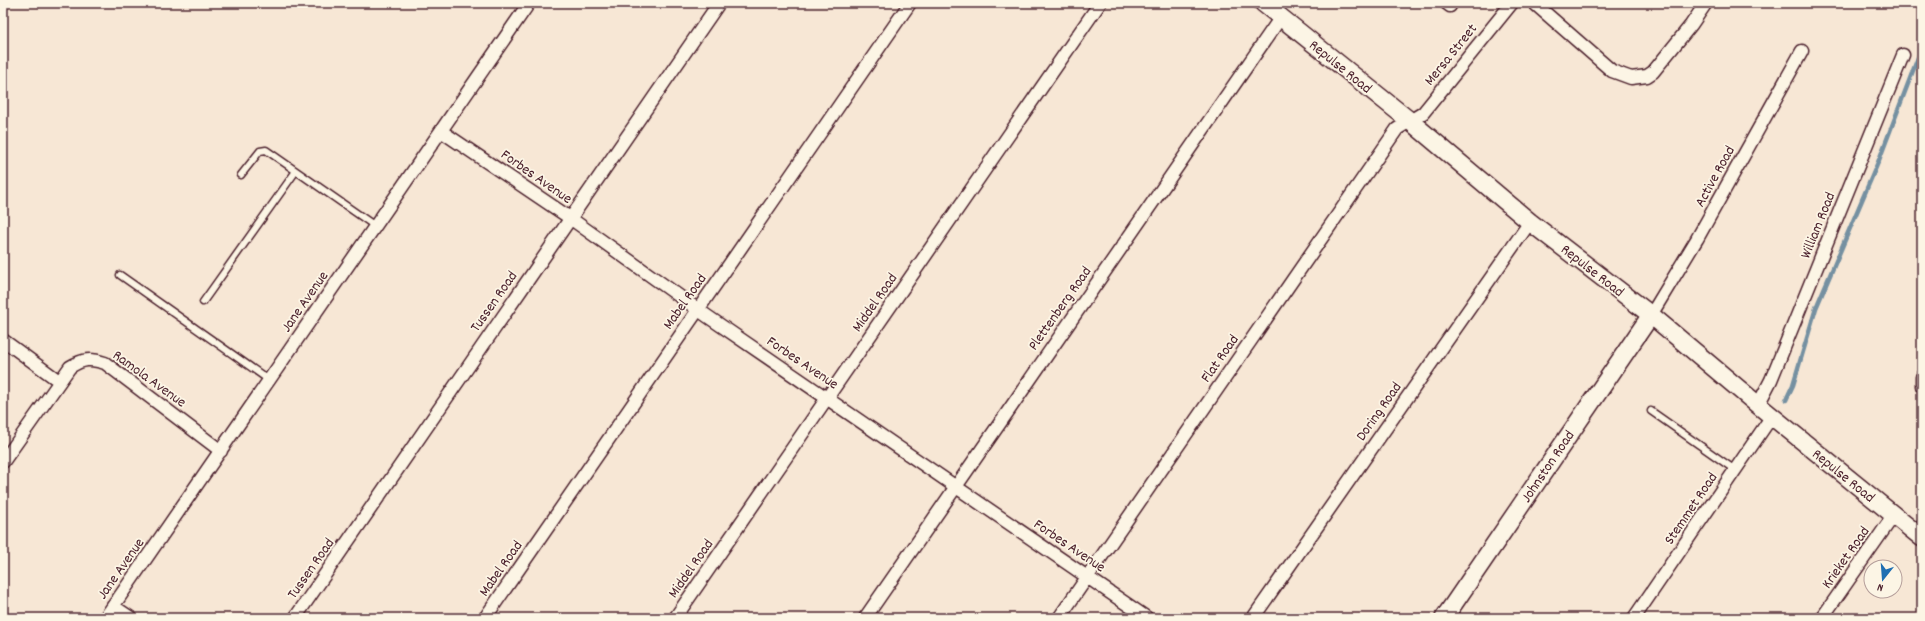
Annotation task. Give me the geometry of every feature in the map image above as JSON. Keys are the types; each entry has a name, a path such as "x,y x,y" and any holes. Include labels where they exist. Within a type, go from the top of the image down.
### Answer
{"street":[{"name":"Jane Avenue","path":"105,618 529,3"},
{"name":"Tussen Road","path":"295,618 719,3"},
{"name":"Mabel Road","path":"485,618 910,3"},
{"name":"Middel Road","path":"675,618 1100,3"},
{"name":"Repulse Road","path":"1263,3 1410,121 1530,222 1651,316 1922,538"},
{"name":"Mersa Street","path":"1410,121 1423,113 1512,3"},
{"path":"1534,3 1612,71 1631,78 1647,76 1653,72 1691,25 1706,3"},
{"name":"Plettenberg Road","path":"865,618 1281,17"},
{"name":"Active Road","path":"1651,316 1697,239 1802,51"},
{"name":"William Road","path":"1758,405 1771,380 1903,55"},
{"name":"Flat Road","path":"1059,618 1389,140 1397,129 1410,121"},
{"name":"Forbes Avenue","path":"441,130 570,218 698,310 1147,618"},
{"name":"Doring Road","path":"1253,618 1530,222"},
{"name":"Johnston Road","path":"1444,618 1651,316"},
{"path":"3,340 59,381"},
{"name":"Ramola Avenue","path":"3,462 59,381 70,367 83,359 95,360 104,363 221,451"},
{"path":"1922,377 1922,386"},
{"name":"Stemmet Road","path":"1634,618 1772,416"},
{"name":"Krieket Road","path":"1822,618 1894,514"},
{"path":"114,606 131,618"}],"lane":[{"path":"241,175 260,151 264,150 375,226"},
{"path":"203,302 296,171"},
{"path":"120,275 270,380"},
{"path":"1651,410 1735,470"}],"waterway":[{"path":"1786,400 1793,385 1816,308 1879,160 1922,47"}]}
